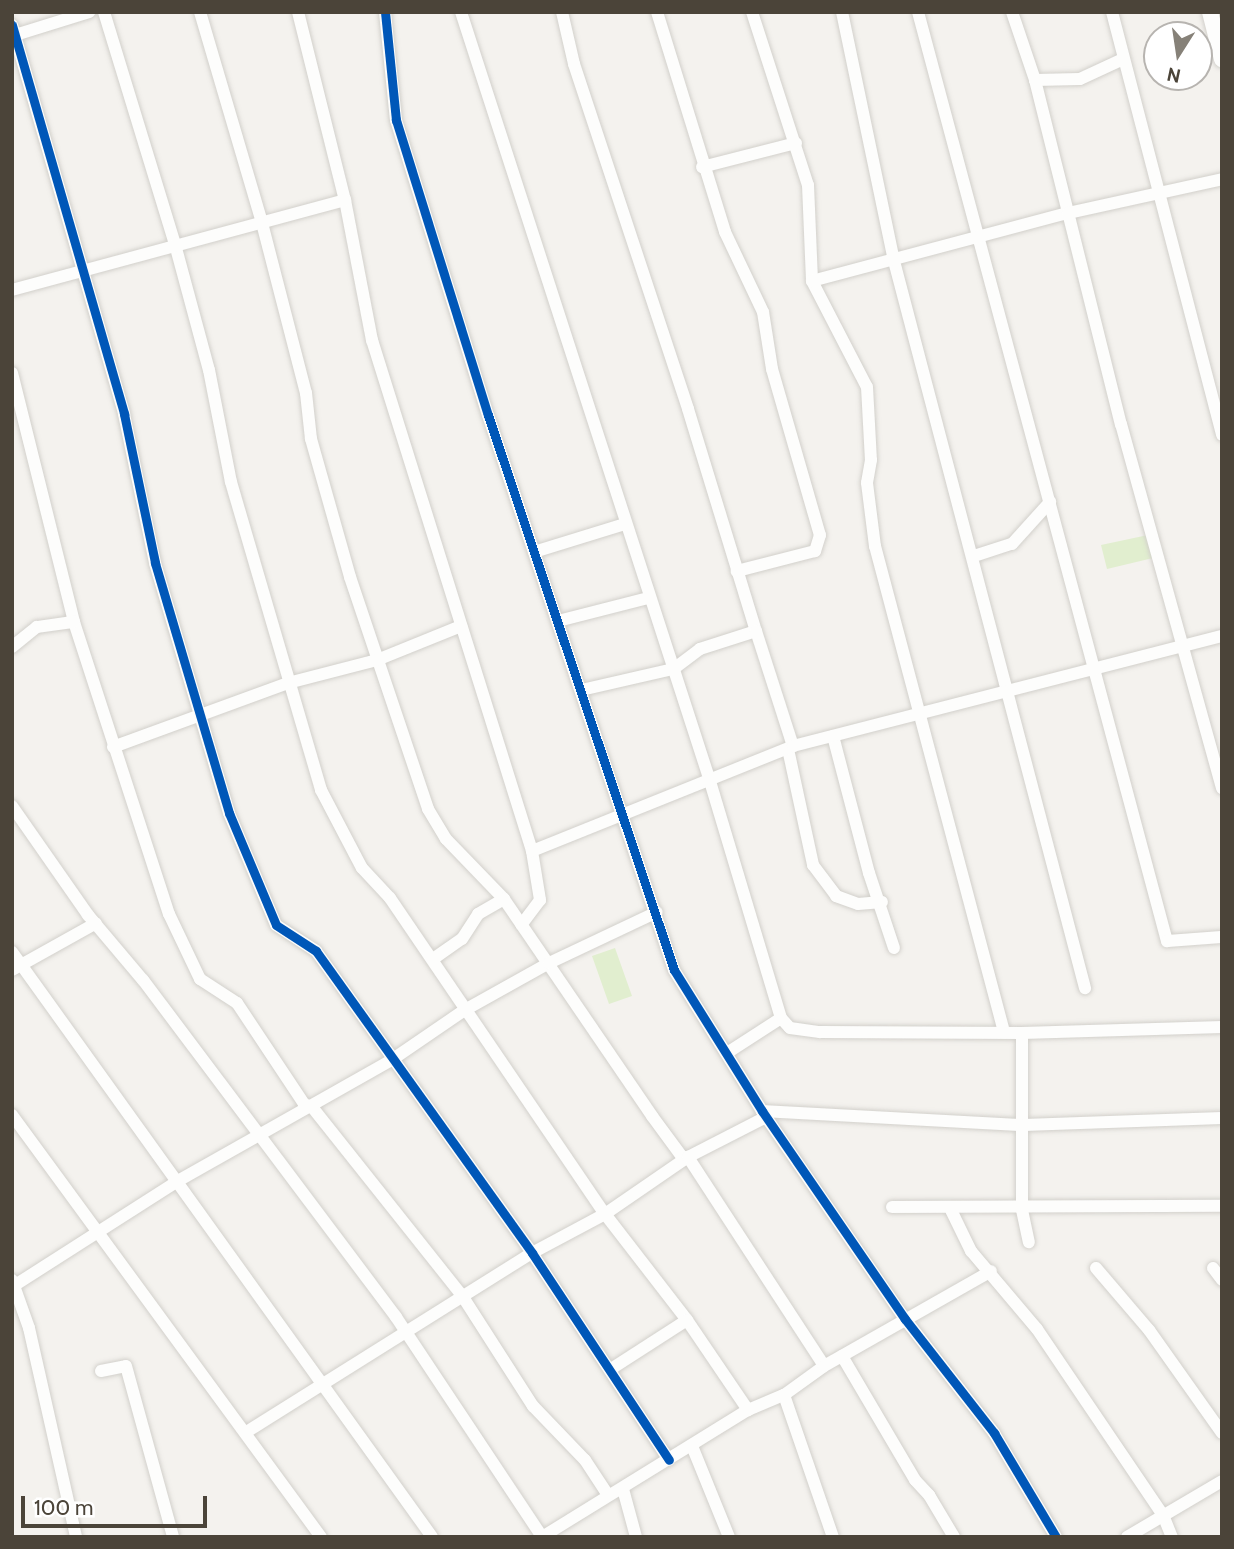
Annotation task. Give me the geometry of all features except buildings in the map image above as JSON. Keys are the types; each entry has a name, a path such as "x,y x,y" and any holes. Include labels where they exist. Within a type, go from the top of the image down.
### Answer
{"street":[{"path":"89,12 13,32 124,414 155,563 202,713 229,813 276,925 316,951 532,1254 598,1359 611,1369 669,1460"},
{"path":"104,12 176,248 209,370 231,482 321,790 362,868 390,898 433,959 463,1011 605,1214 687,1320 748,1410"},
{"path":"200,12 262,223 306,393 311,439 377,660 436,825 504,899 652,1116 683,1158 688,1157"},
{"path":"299,12 345,200 372,340 532,850 540,900 521,925"},
{"path":"385,12 396,120 534,552 624,811 674,970 764,1114 905,1319 994,1433 1056,1537"},
{"path":"461,12 709,778 781,1018 800,1031 1022,1033 1222,1027"},
{"path":"562,12 574,64 791,748 813,865 836,897 858,904 881,902"},
{"path":"657,12 702,167 744,278 763,312 772,369 821,542 815,551 737,571"},
{"path":"751,12 796,144 811,200 812,281 867,387 871,460 867,483 875,546 1004,1032"},
{"path":"842,12 894,261 1009,689 1085,988"},
{"path":"918,12 1167,941 1222,937"},
{"path":"1012,12 1035,80 1222,788"},
{"path":"1112,12 1122,59 1222,435"},
{"path":"1210,12 1222,59"},
{"path":"1035,80 1080,79 1122,59"},
{"path":"702,167 796,144"},
{"path":"812,281 1068,213 1158,196 1222,179"},
{"path":"12,290 176,248 345,200"},
{"path":"12,373 74,622 169,914 200,979 237,1003 304,1104 312,1107 463,1297 533,1406 585,1460 608,1496"},
{"path":"974,556 1012,544 1051,502"},
{"path":"534,552 625,524"},
{"path":"558,621 649,598"},
{"path":"12,647 37,627 74,622"},
{"path":"113,747 288,683 377,660 461,626"},
{"path":"581,690 673,669 700,649 755,631"},
{"path":"532,850 624,811 791,748 1093,666 1222,636"},
{"path":"833,736 869,873 881,902 894,948"},
{"path":"12,806 96,923 143,980 397,1317 405,1334 542,1537 748,1410 784,1395 824,1366 991,1271"},
{"path":"433,959 462,940 478,914 504,899"},
{"path":"76,1537 13,1283 98,1233 176,1182 393,1059 463,1011 549,963 657,912"},
{"path":"18,967 96,923"},
{"path":"12,952 18,967 324,1381 432,1537"},
{"path":"727,1053 781,1018"},
{"path":"1022,1033 1022,1210 1029,1242"},
{"path":"247,1432 324,1381 532,1254 605,1214 688,1157 764,1114 1024,1125 1222,1118"},
{"path":"12,1115 247,1432 321,1537"},
{"path":"688,1157 824,1366"},
{"path":"892,1207 1022,1210 1222,1206"},
{"path":"951,1210 971,1251 991,1271 1037,1329 1163,1515 1172,1537"},
{"path":"1096,1268 1149,1331 1222,1433"},
{"path":"1213,1268 1222,1280"},
{"path":"611,1369 687,1320"},
{"path":"842,1356 915,1480 929,1494 954,1537"},
{"path":"101,1371 126,1366 173,1537"},
{"path":"784,1395 833,1537"},
{"path":"692,1446 730,1537"},
{"path":"1127,1537 1222,1481"},
{"path":"623,1489 636,1537"}],"green space":[{"path":"1148,535 1153,558 1107,569 1101,545"},
{"path":"615,948 632,996 609,1004 592,956"}],"cycle path":[{"path":"385,12 396,120 488,415 674,970 762,1111 905,1319 994,1433 1056,1537"},
{"path":"12,25 124,414 155,563 229,813 276,925 316,951 532,1253 669,1460"}]}
